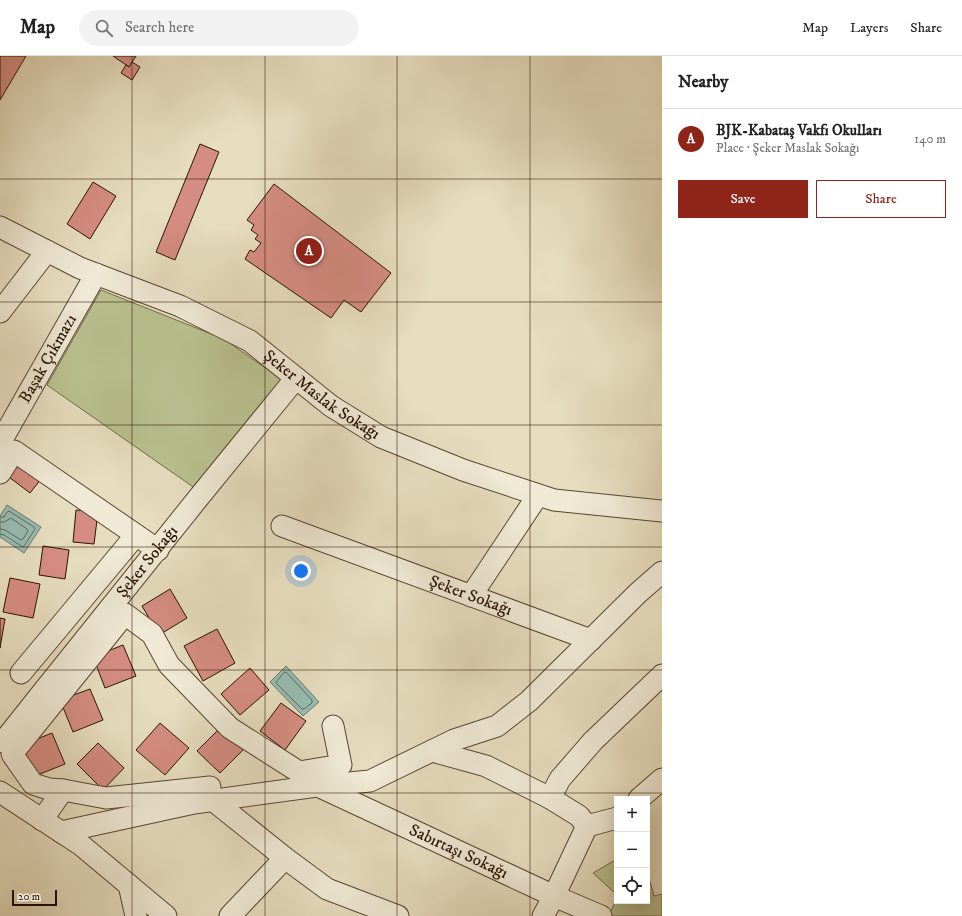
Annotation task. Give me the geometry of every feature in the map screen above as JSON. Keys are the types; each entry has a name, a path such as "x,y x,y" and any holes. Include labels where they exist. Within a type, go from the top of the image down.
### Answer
{"street":[{"name":"Şeker Maslak Sokağı","path":"0,227 80,268 180,306 250,342 331,406 381,437 464,470 554,500 662,511"},
{"path":"0,312 47,251"},
{"name":"Başak Çıkmazı","path":"0,443 96,274"},
{"name":"Şeker Sokağı","path":"0,746 296,378"},
{"path":"0,473 14,451 158,550"},
{"path":"471,596 538,495"},
{"name":"Şeker Sokağı","path":"282,526 591,640"},
{"path":"21,674 136,535"},
{"path":"333,726 341,765 299,772 230,728 169,666 152,634 125,614 12,754 33,784 106,798 212,794 370,781 454,740 497,726 528,701 638,593 662,572"},
{"path":"550,798 560,779 593,741 662,675"},
{"path":"432,750 486,766 550,798 579,816 587,826"},
{"path":"642,796 662,778"},
{"name":"Sabırtaşı Sokağı","path":"317,786 554,896 601,916"},
{"path":"42,820 63,790"},
{"path":"0,792 81,845 166,916"},
{"path":"61,832 194,803 212,794"},
{"path":"212,794 285,858 327,889 398,916"},
{"path":"543,916 587,826 614,819"},
{"path":"230,916 285,858"},
{"path":"129,885 136,916"}],"green space":[{"path":"101,290 224,339 284,381 196,489 47,385"},
{"path":"614,861 614,892 593,873"},
{"path":"650,882 654,896 662,894 662,916 609,916 614,904 650,904"}],"water":[{"path":"7,505 41,527 24,553 0,537 0,516"},
{"path":"286,666 319,702 303,716 270,682"}],"building":[{"path":"0,56 26,56 0,100"},
{"path":"113,56 136,56 129,67"},
{"path":"132,62 140,67 132,80 121,73 126,65 129,67"},
{"path":"200,144 219,152 175,260 156,252"},
{"path":"93,182 116,196 90,239 67,224"},
{"path":"274,184 391,273 361,312 344,300 331,318 245,259 250,250 254,252 261,243 255,239 258,235 251,230 254,225 247,220"},
{"path":"16,459 41,479 30,493 5,474"},
{"path":"76,510 98,512 94,544 73,542"},
{"path":"43,546 69,550 65,579 39,575"},
{"path":"10,578 40,584 33,618 3,612"},
{"path":"170,589 187,618 159,635 142,606"},
{"path":"0,618 5,619 0,648"},
{"path":"217,629 235,663 203,681 184,646"},
{"path":"123,645 136,676 105,688 93,657"},
{"path":"250,668 269,690 240,715 221,694"},
{"path":"90,689 103,720 73,732 60,700"},
{"path":"281,703 306,721 285,750 260,731"},
{"path":"160,723 189,748 165,775 136,750"},
{"path":"221,727 244,749 220,773 197,751"},
{"path":"52,733 65,764 35,776 22,745"},
{"path":"98,743 124,768 103,790 77,764"}],"place":[{"name":"BJK-Kabataş Vakfı Okulları","path":"309,251"}]}
